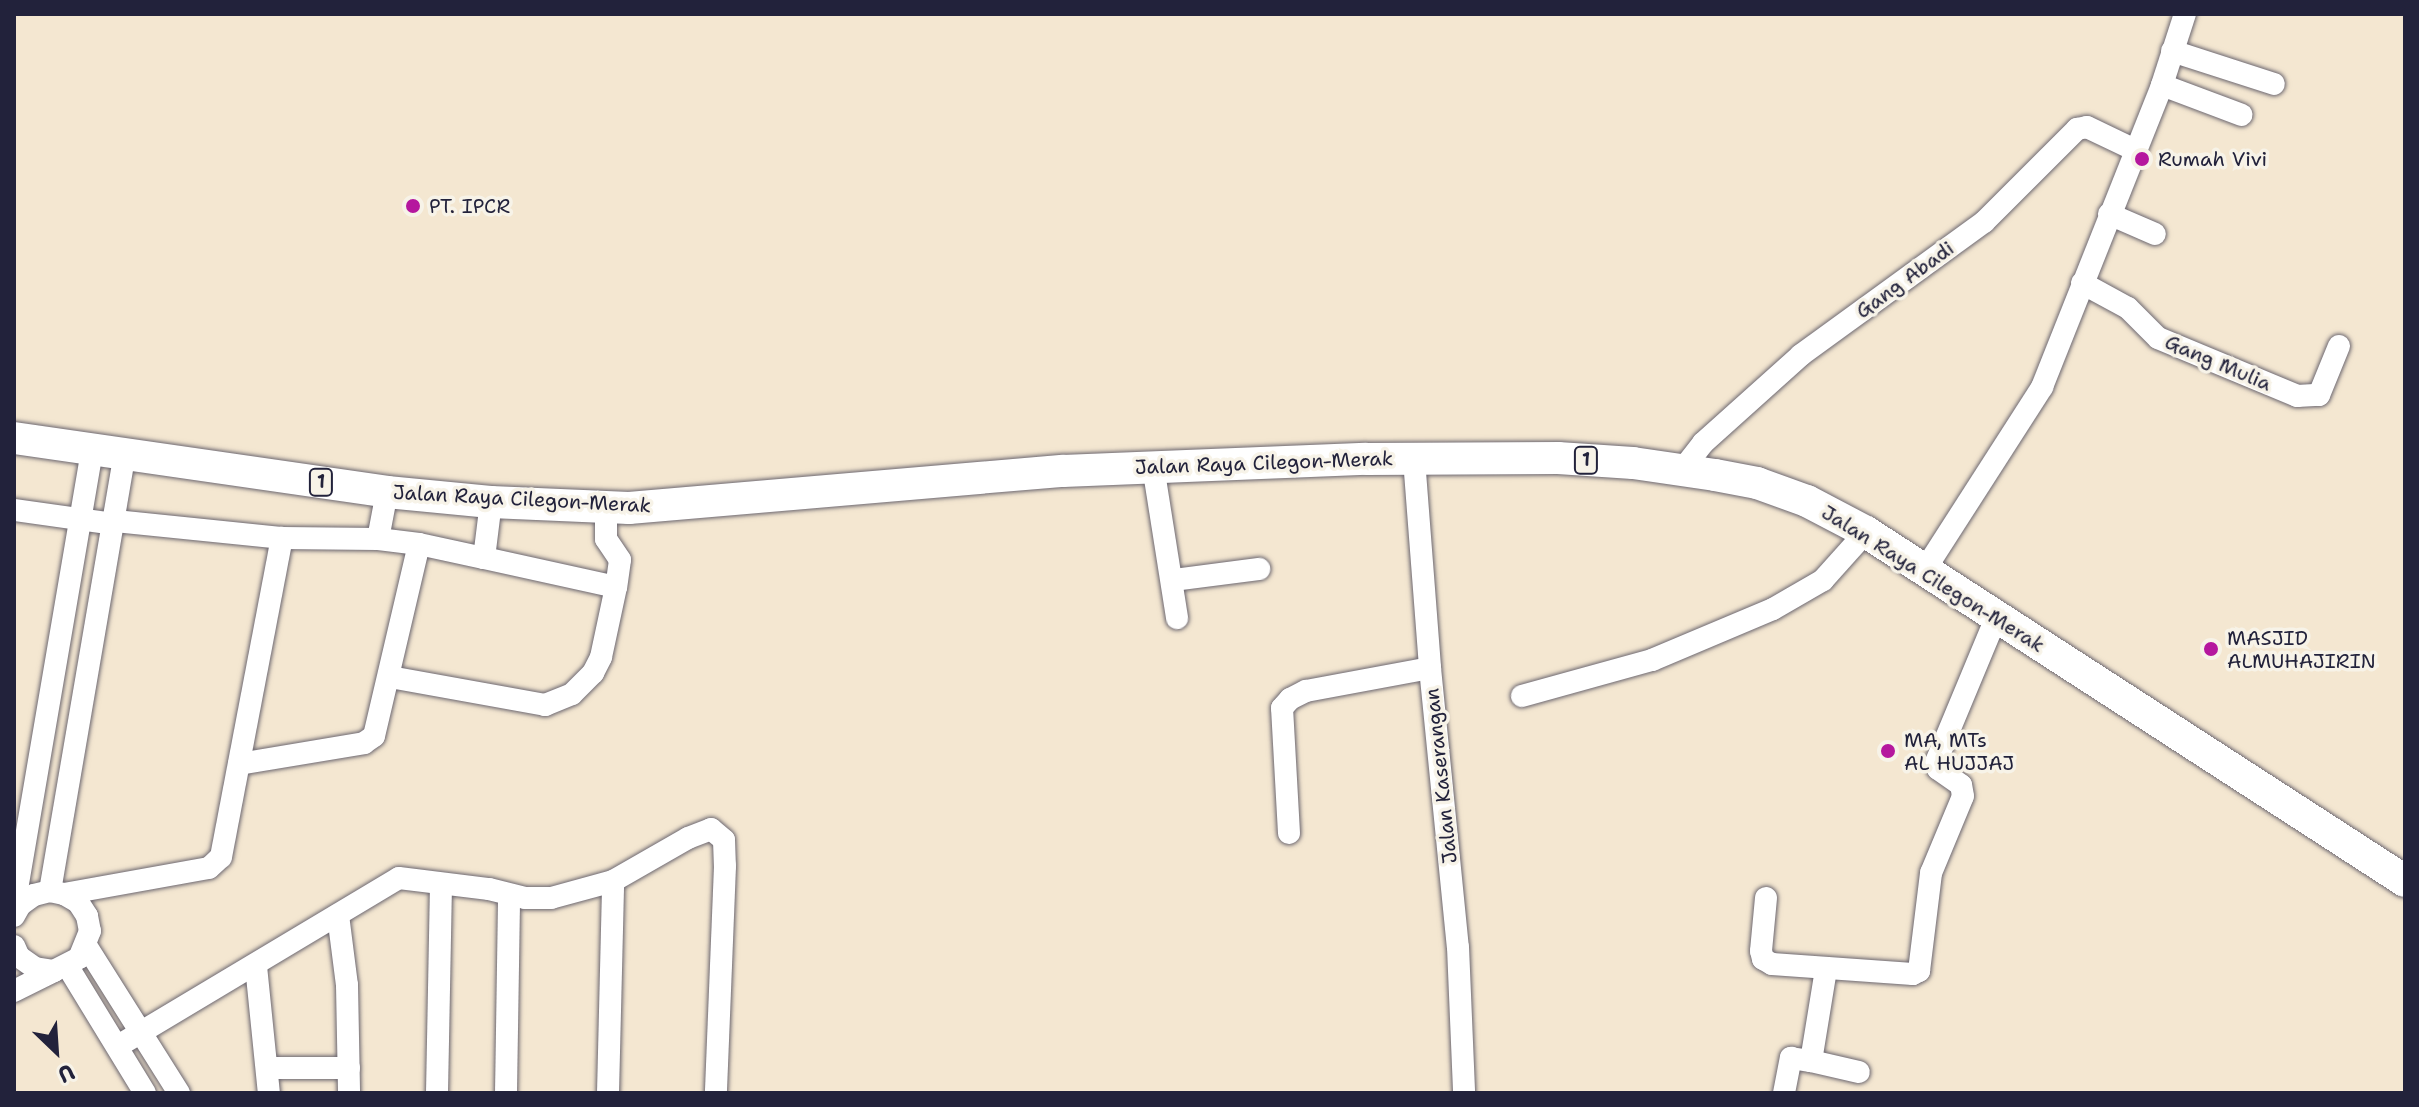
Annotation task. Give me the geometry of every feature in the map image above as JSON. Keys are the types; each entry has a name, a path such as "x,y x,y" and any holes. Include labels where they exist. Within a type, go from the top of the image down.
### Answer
{"highway":[{"name":"Jalan Raya Cilegon-Merak","path":"14,438 387,492 491,502 630,507 1153,466 1558,458 1682,470 1769,488 1807,501 1866,532 2405,881"}],"street":[{"path":"1924,571 2042,387 2162,85 2185,14"},
{"path":"2172,51 2274,84"},
{"path":"2162,85 2242,115"},
{"name":"Gang Abadi","path":"1682,470 1703,443 1801,355 1984,222 2077,129 2087,127 2135,150"},
{"path":"2109,214 2155,234"},
{"name":"Gang Mulia","path":"2082,283 2128,308 2158,338 2297,396 2319,395 2339,346"},
{"path":"14,907 92,451"},
{"path":"57,893 125,454"},
{"name":"Jalan Kaserangan","path":"1414,459 1430,668 1458,947 1464,1093"},
{"path":"1153,466 1174,580 1177,618"},
{"path":"378,539 387,492"},
{"path":"484,558 491,502"},
{"path":"390,677 545,705 572,694 593,673 601,657 620,560 606,539 630,507"},
{"path":"14,510 282,538 378,539 419,544 616,587"},
{"path":"1522,696 1652,660 1773,609 1823,580 1866,532"},
{"path":"14,916 20,905 34,895 215,865 221,857 282,538"},
{"path":"239,764 364,743 378,729 419,544"},
{"path":"1174,580 1259,569"},
{"path":"1766,898 1763,959 1772,964 1913,974 1922,967 1931,873 1964,790 1938,769 1936,762 1996,618"},
{"path":"1289,833 1282,708 1290,699 1306,691 1430,668"},
{"path":"118,1046 399,878 419,878 441,885 489,889 509,896 551,898 613,881 688,838 711,829 724,840 716,1093"},
{"path":"608,1093 613,881"},
{"path":"437,1093 441,885"},
{"path":"14,991 61,969 87,947 90,931 87,916 78,902 57,893"},
{"path":"506,1093 509,896"},
{"path":"338,915 347,985 349,1093"},
{"path":"14,946 19,957 35,968 61,969"},
{"path":"87,947 179,1093"},
{"path":"256,966 269,1093"},
{"path":"61,969 118,1046 145,1093"},
{"path":"1811,1061 1826,969"},
{"path":"1784,1093 1791,1058 1859,1072"},
{"path":"267,1068 349,1068"}],"place":[{"name":"Rumah Vivi","path":"2142,159"},
{"name":"PT. IPCR","path":"413,206"},
{"name":"MASJID ALMUHAJIRIN","path":"2211,649"},
{"name":"MA, MTs AL HUJJAJ","path":"1888,751"}]}
